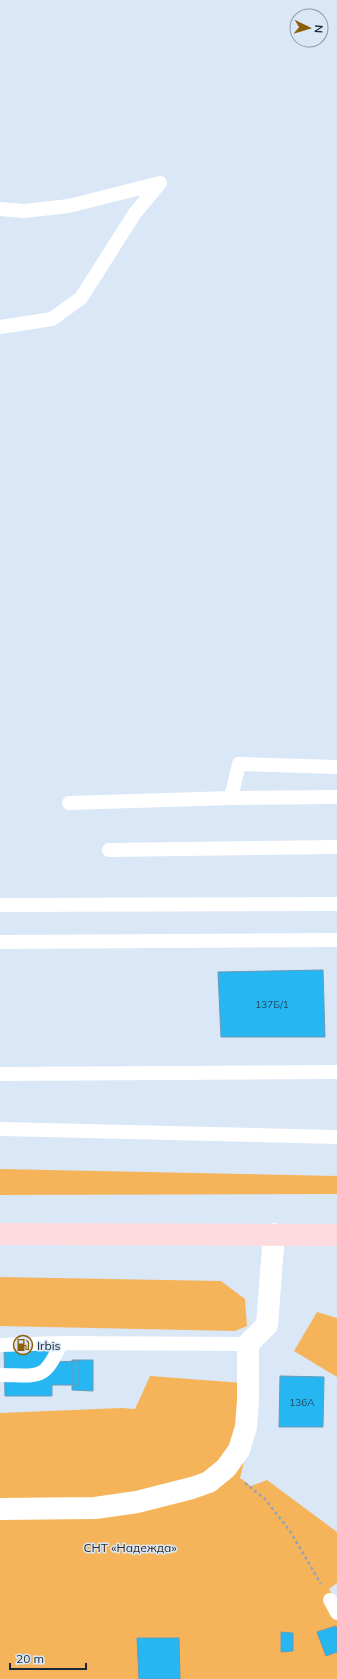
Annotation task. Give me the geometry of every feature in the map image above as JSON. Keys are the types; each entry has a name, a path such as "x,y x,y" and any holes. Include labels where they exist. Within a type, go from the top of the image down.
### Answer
{"main road":[{"path":"0,1234 337,1235"}],"street":[{"path":"0,1509 95,1508 137,1502 192,1488 209,1482 226,1468 239,1450 246,1427 248,1401 248,1344 267,1325 274,1234"}],"lane":[{"path":"0,209 24,211 69,206 160,183 135,213 81,298 52,319 0,327"},
{"path":"231,798 239,764 337,767"},
{"path":"69,803 231,798 337,797"},
{"path":"109,850 337,847"},
{"path":"0,905 337,904"},
{"path":"0,942 337,940"},
{"path":"0,1074 337,1072"},
{"path":"0,1129 337,1136"},
{"path":"0,1375 38,1375 46,1370 52,1363 61,1343"},
{"path":"0,1344 248,1344"},
{"path":"330,1600 337,1613"}],"path":[{"path":"265,1499 290,1531 330,1600"}],"green space":[{"path":"0,1169 337,1176 337,1194 0,1195"},
{"path":"0,1277 221,1281 245,1299 247,1326 235,1331 0,1326"},
{"path":"317,1312 337,1318 337,1377 294,1351"},
{"name":"СНТ «Надежда»","path":"150,1376 243,1383 254,1422 240,1478 251,1486 267,1480 337,1532 337,1583 329,1589 337,1603 337,1679 0,1679 0,1413 122,1408 135,1409"}],"building":[{"path":"323,970 325,1037 221,1037 218,972"},
{"path":"52,1348 53,1362 79,1361 79,1385 52,1385 52,1396 5,1396 4,1349"},
{"path":"72,1360 93,1360 93,1391 72,1390"},
{"path":"280,1376 324,1377 323,1427 279,1427"},
{"path":"336,1626 337,1652 326,1656 317,1632"},
{"path":"281,1632 293,1633 293,1651 281,1652"},
{"path":"137,1638 179,1638 180,1679 139,1679"}],"place":[{"name":"Irbis","path":"23,1345"}]}
